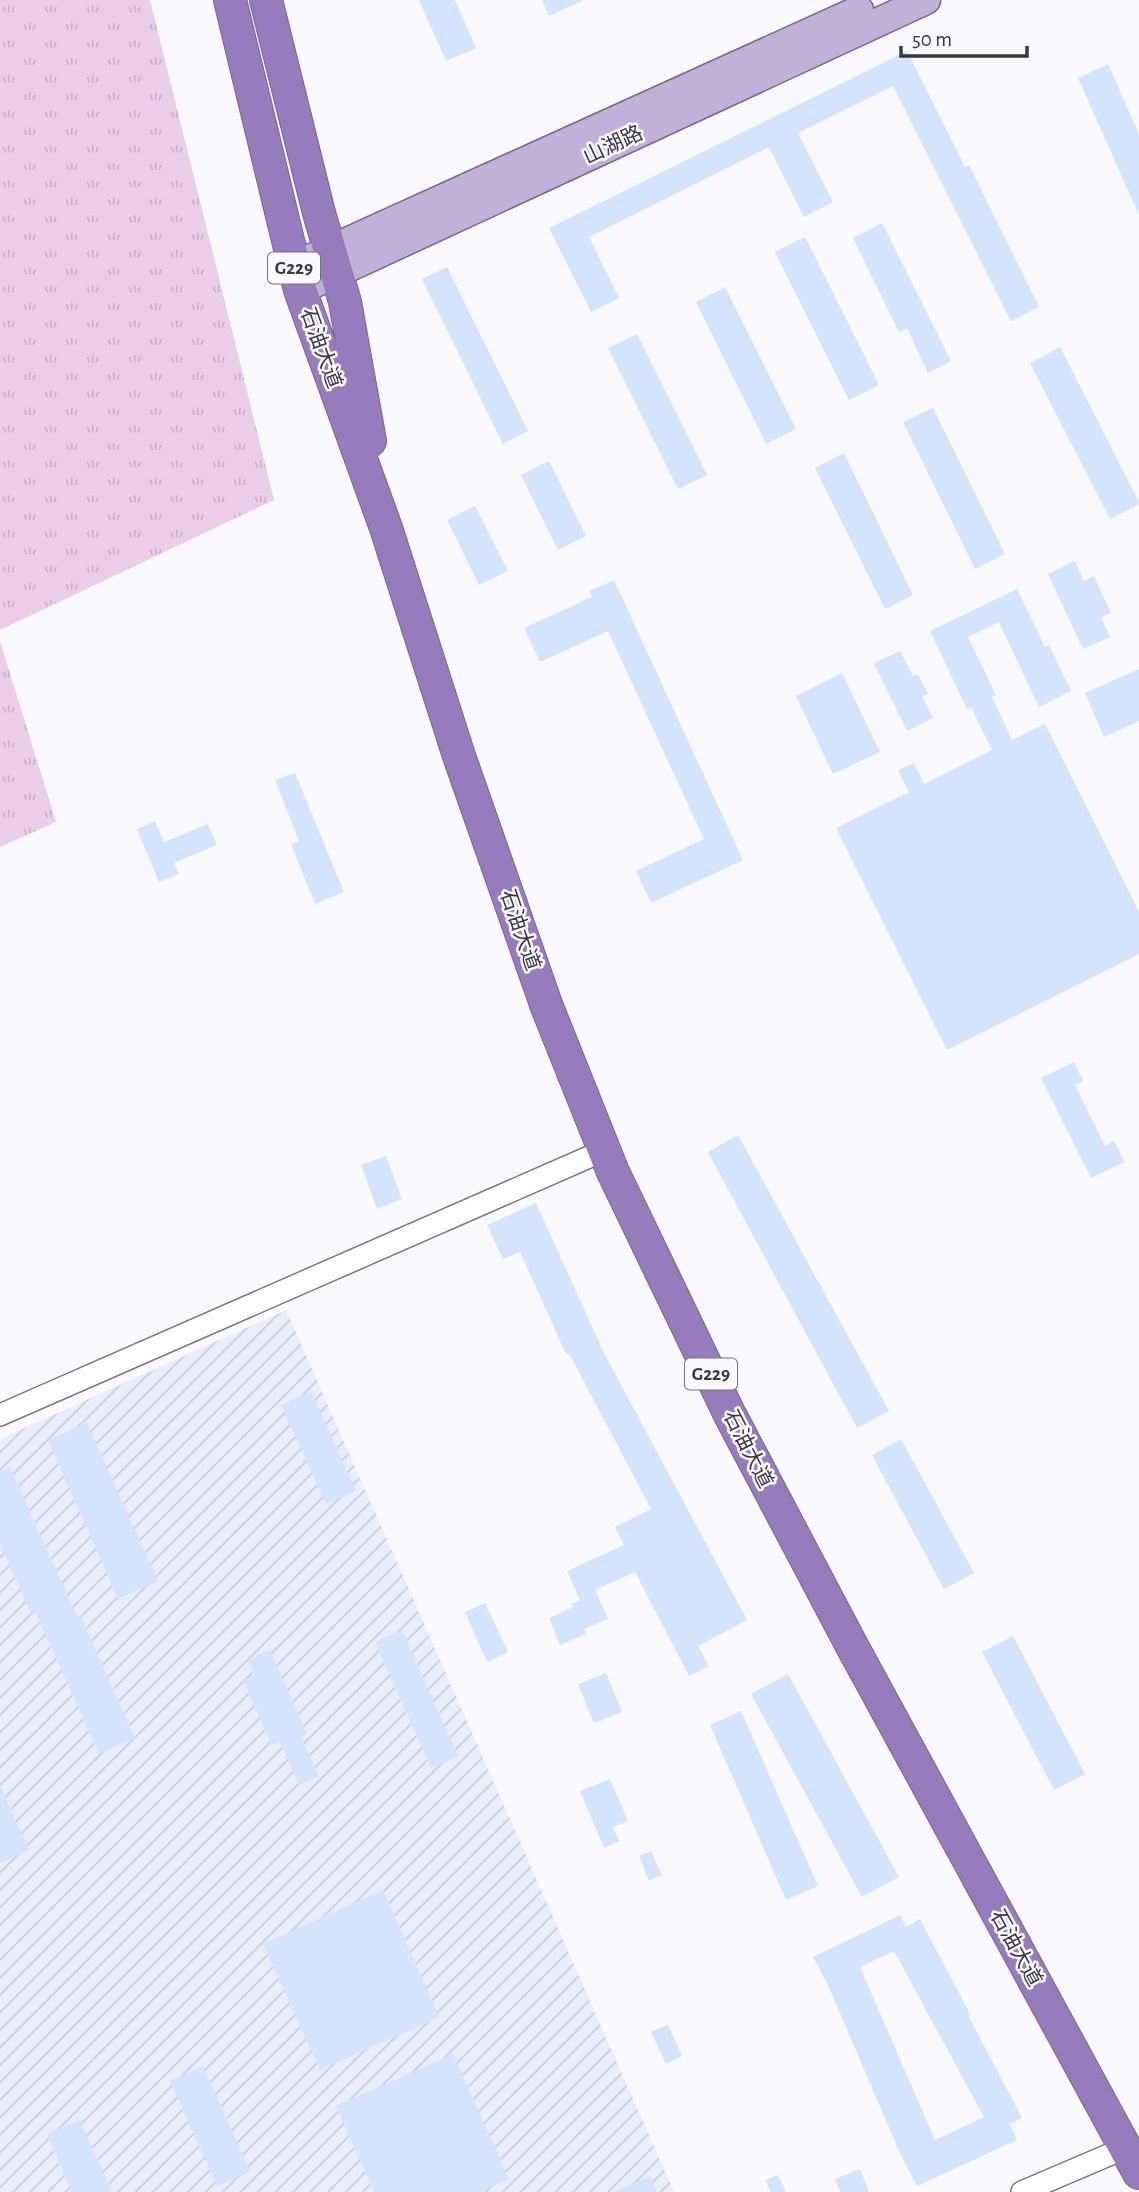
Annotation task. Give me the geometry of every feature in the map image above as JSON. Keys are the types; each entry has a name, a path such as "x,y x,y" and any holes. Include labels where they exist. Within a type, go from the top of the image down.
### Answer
{"highway":[{"name":"石油大道","path":"230,0 297,278 386,528 459,756 542,994 605,1150 736,1425 852,1646 1132,2160"},
{"name":"石油大道","path":"266,0 332,261 345,302 386,528"}],"main road":[{"name":"山湖路","path":"297,278 881,0"},
{"name":"山湖路","path":"332,261 926,0"}],"street":[{"path":"0,1415 605,1150"},
{"path":"1022,2192 1132,2160"}],"shaded area":[{"path":"286,1310 674,2192 0,2192 0,1439"}],"green space":[{"path":"0,0 150,0 274,500 0,630"},
{"path":"0,641 56,822 0,847"}],"building":[{"path":"419,0 455,0 476,48 446,61"},
{"path":"542,0 584,0 549,16"},
{"path":"907,51 965,167 969,165 1039,307 1011,321 893,86 798,133 833,202 804,217 769,147 589,237 619,298 591,312 549,228"},
{"path":"1108,64 1139,134 1139,215 1078,78"},
{"path":"882,223 951,361 928,373 907,328 899,332 853,238"},
{"path":"805,237 879,385 849,400 775,252"},
{"path":"447,267 528,431 503,444 422,279"},
{"path":"725,287 796,429 766,444 696,302"},
{"path":"637,334 707,475 678,489 608,348"},
{"path":"1060,347 1139,502 1110,519 1030,363"},
{"path":"933,408 1005,554 975,569 903,422"},
{"path":"844,453 913,595 885,609 815,468"},
{"path":"549,461 586,536 558,550 521,475"},
{"path":"475,506 508,571 479,585 447,520"},
{"path":"1075,561 1084,581 1094,576 1111,613 1101,617 1110,637 1083,649 1048,574"},
{"path":"614,580 743,860 651,903 636,871 704,839 608,631 540,662 524,628 592,597 589,591"},
{"path":"1017,589 1045,647 1049,645 1071,691 1039,707 999,622 968,637 996,695 992,697 1012,740 1045,724 1139,912 1139,954 947,1050 836,828 909,792 898,770 914,763 924,784 992,750 971,707 967,709 930,631"},
{"path":"900,651 913,676 918,674 928,694 922,696 933,718 907,731 874,663"},
{"path":"1139,669 1139,721 1104,737 1085,693"},
{"path":"842,673 880,752 833,774 796,696"},
{"path":"295,773 344,892 315,904 291,844 299,841 275,780"},
{"path":"155,821 164,842 208,824 217,845 174,863 179,874 159,882 137,829"},
{"path":"1074,1062 1083,1081 1075,1085 1105,1146 1114,1141 1125,1162 1091,1178 1041,1078"},
{"path":"738,1135 889,1411 857,1428 708,1152"},
{"path":"386,1156 402,1199 377,1209 361,1165"},
{"path":"536,1203 604,1353 747,1620 698,1646 709,1666 689,1676 635,1572 595,1590 608,1619 584,1629 586,1634 560,1645 549,1618 573,1607 571,1604 580,1600 567,1571 624,1545 615,1527 651,1509 569,1353 566,1354 520,1252 503,1259 487,1225"},
{"path":"311,1391 356,1491 326,1504 281,1405"},
{"path":"87,1423 158,1581 118,1599 48,1440"},
{"path":"901,1439 974,1573 944,1589 872,1455"},
{"path":"10,1467 135,1738 99,1754 35,1611 31,1613 0,1544 0,1472"},
{"path":"485,1603 508,1652 487,1662 465,1612"},
{"path":"402,1630 458,1756 431,1768 375,1642"},
{"path":"1013,1636 1085,1774 1054,1790 982,1652"},
{"path":"270,1650 307,1734 301,1737 319,1776 299,1785 280,1742 272,1745 243,1680 255,1675 248,1660"},
{"path":"606,1673 622,1712 594,1723 578,1684"},
{"path":"788,1674 899,1877 862,1897 751,1694"},
{"path":"741,1711 818,1886 786,1900 710,1725"},
{"path":"610,1779 628,1821 613,1827 619,1841 604,1848 580,1791"},
{"path":"0,1785 29,1850 0,1863"},
{"path":"651,1851 662,1875 649,1881 639,1856"},
{"path":"383,1890 439,2017 320,2070 263,1944"},
{"path":"900,1915 906,1927 920,1919 1022,2118 1010,2124 1017,2140 917,2186 813,1957","holes":["894,1951 984,2117 935,2140 860,1967"]},
{"path":"668,2025 682,2056 666,2064 651,2032"},
{"path":"453,2054 509,2179 480,2192 374,2192 336,2106"},
{"path":"203,2066 250,2172 217,2186 170,2081"},
{"path":"80,2120 112,2192 72,2192 47,2134"},
{"path":"860,2169 869,2192 840,2192 835,2179"},
{"path":"778,2175 786,2192 771,2192 765,2180"},
{"path":"650,2176 657,2192 614,2192"}]}
